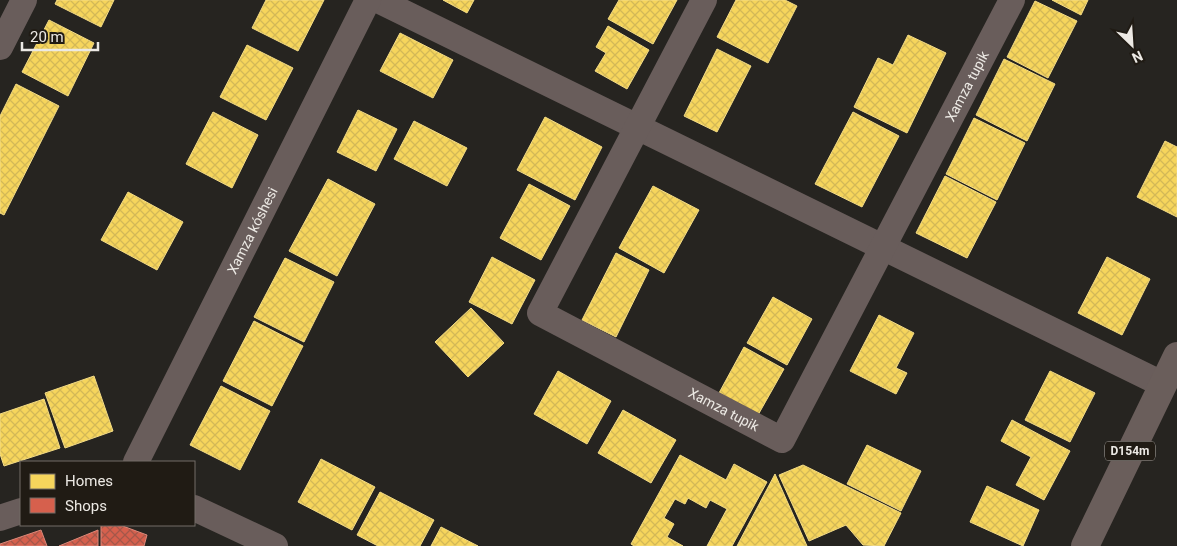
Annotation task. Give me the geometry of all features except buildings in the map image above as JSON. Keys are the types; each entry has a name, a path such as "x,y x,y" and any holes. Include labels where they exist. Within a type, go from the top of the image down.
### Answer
{"main road":[{"name":"D154m","path":"1085,546 1177,356"}],"street":[{"path":"0,47 24,0"},
{"name":"Xamza kóshesi","path":"137,461 368,0"},
{"path":"378,0 1162,384"},
{"name":"Xamza tupik","path":"704,0 540,313 782,440 1012,0"},
{"path":"195,508 275,546"},
{"path":"0,518 20,511"}]}
